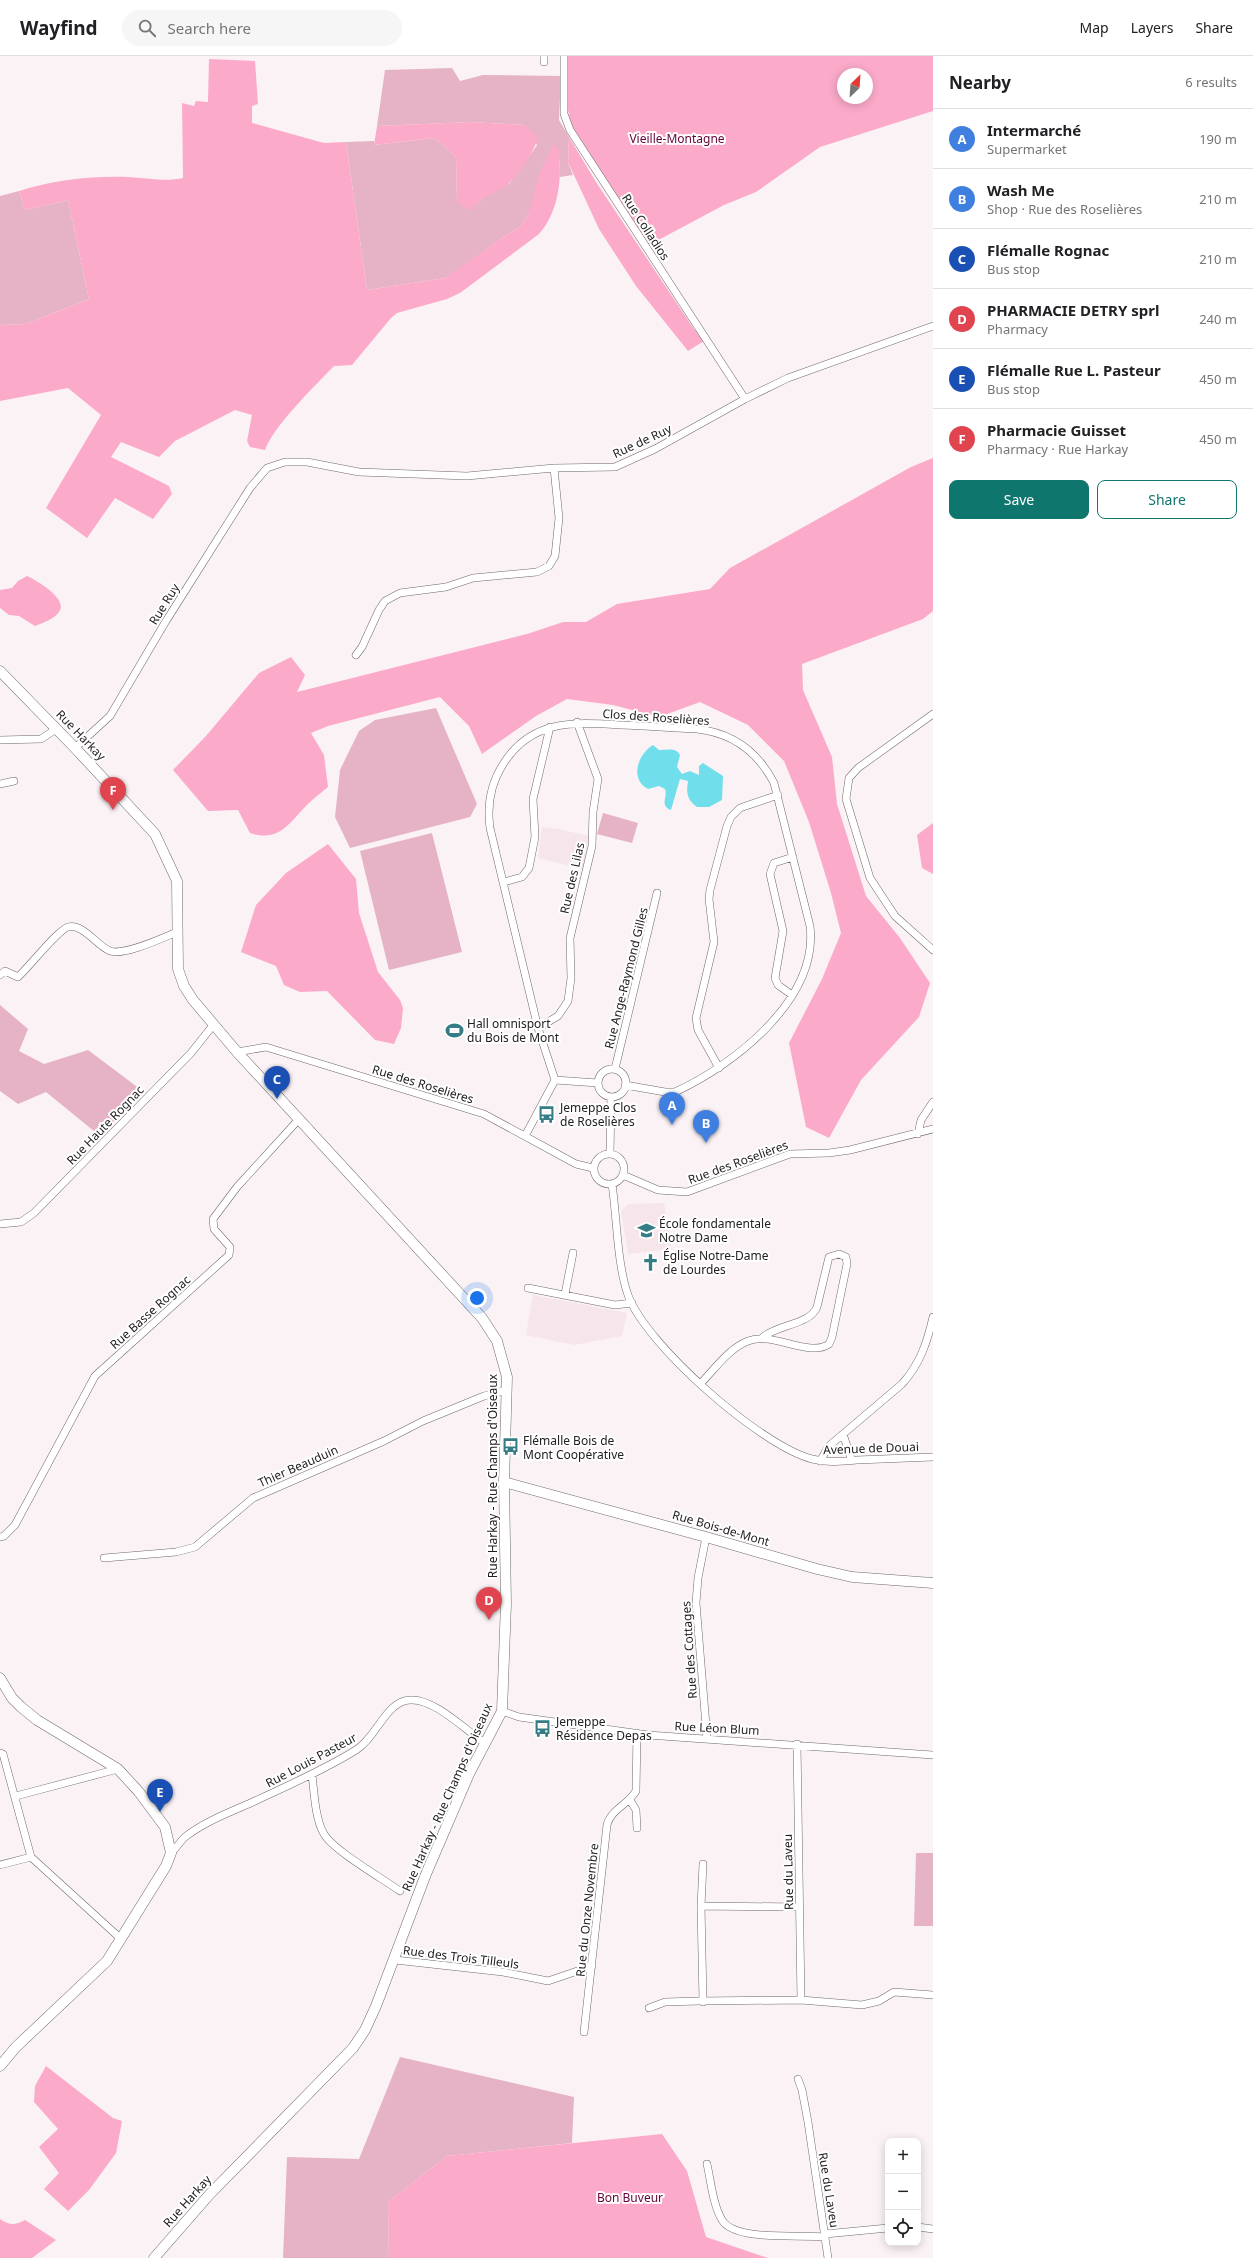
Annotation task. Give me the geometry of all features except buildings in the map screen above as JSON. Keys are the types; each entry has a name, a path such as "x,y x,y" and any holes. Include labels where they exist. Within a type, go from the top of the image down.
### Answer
{"street":[{"name":"Rue Colladios","path":"564,56 564,114 570,130 745,398"},
{"name":"Rue de Ruy","path":"267,468 284,462 307,462 359,472 467,476 554,468 615,467 655,449 745,398 788,378 933,326"},
{"name":"Rue Ruy","path":"75,748 110,716 166,621 250,488 267,468"},
{"path":"356,655 382,604 400,593 446,587 473,578 537,572 549,566 555,556 559,518 554,468"},
{"name":"Rue Harkay","path":"0,672 56,728 156,834 177,881"},
{"path":"933,714 858,768 849,778 846,799 870,878 895,916 933,950"},
{"name":"Clos des Roselières","path":"556,1080 538,1028 490,821 490,804 494,784 501,769 512,752 532,735 550,727 577,722 697,729 718,733 740,743 754,754 769,774 778,796 810,926 811,940 806,970 792,995 760,1035 718,1068 670,1093 625,1085"},
{"name":"Rue des Lilas","path":"538,1028 558,1016 568,1001 571,978 570,938 592,846 592,812 598,779 577,722"},
{"path":"504,882 519,879 528,871 534,842 533,799 550,727"},
{"path":"0,740 41,739 56,728"},
{"path":"0,784 14,781"},
{"path":"718,1068 696,1022 698,1007 714,942 709,899 711,886 731,817 746,805 778,796"},
{"path":"792,995 778,986 774,978 783,931 770,874 774,863 793,857"},
{"name":"Rue Harkay - Rue Champs d'Oiseaux","path":"177,881 177,957 180,977 193,1000 237,1052 300,1118 488,1325 503,1358 507,1390 504,1482 506,1603 502,1711 485,1743 426,1874 395,1960 365,2030 353,2048 241,2163"},
{"name":"Rue Ange-Raymond Gilles","path":"615,1069 657,893"},
{"path":"0,975 5,971 18,977 37,959 60,931 69,927 77,927 110,951 124,951 177,932"},
{"name":"Rue Haute Rognac","path":"0,1224 21,1222 34,1213 192,1053 214,1024"},
{"name":"Rue des Roselières","path":"237,1052 266,1047 484,1114 576,1164 594,1168"},
{"path":"615,1069 624,1077 625,1085 619,1094 611,1096 600,1091 598,1083 603,1072 615,1069"},
{"path":"525,1136 556,1080 598,1083"},
{"path":"610,1154 611,1096"},
{"path":"918,1134 921,1120 933,1102"},
{"name":"Rue Basse Rognac","path":"0,1537 4,1536 15,1525 95,1376 229,1255 230,1247 214,1229 213,1219 237,1187 300,1118"},
{"name":"Rue des Roselières","path":"623,1175 658,1190 687,1192 790,1154 829,1153 850,1150 933,1130"},
{"path":"610,1154 616,1156 621,1161 623,1175 618,1181 612,1184 602,1183 595,1177 594,1168 596,1160 602,1156 610,1154"},
{"name":"Avenue de Douai","path":"612,1184 624,1281 632,1303 658,1340 700,1384 735,1413 771,1439 802,1456 820,1461 933,1457"},
{"path":"565,1294 573,1253"},
{"path":"700,1384 733,1350 748,1341 763,1337 770,1331 813,1314 817,1307 829,1257 839,1254 846,1257 848,1264 832,1337 829,1344 822,1348 815,1348 763,1337"},
{"path":"528,1288 565,1294 615,1305 632,1303"},
{"path":"820,1461 829,1446 902,1384 911,1374 923,1353 933,1318"},
{"name":"Thier Beauduin","path":"104,1558 176,1552 195,1547 254,1498 384,1441 423,1421 484,1396 507,1390"},
{"path":"843,1434 852,1460"},
{"name":"Rue Bois-de-Mont","path":"504,1482 817,1569 852,1577 933,1583"},
{"name":"Rue des Cottages","path":"706,1537 698,1578 696,1603 707,1738"},
{"path":"0,1678 12,1698 37,1720 118,1769 139,1792 165,1827 171,1853 166,1866 107,1961 16,2048 0,2066"},
{"name":"Rue Louis Pasteur","path":"171,1853 186,1837 215,1820 312,1774 365,1744 391,1709 404,1700 416,1700 431,1705 485,1743"},
{"name":"Rue Léon Blum","path":"502,1711 519,1717 637,1733 933,1755"},
{"path":"637,1733 637,1781 636,1790 630,1800 636,1810 637,1828"},
{"name":"Rue du Laveu","path":"797,1744 801,2000"},
{"path":"0,1753 3,1754 16,1796 31,1857 120,1938"},
{"path":"16,1796 118,1769"},
{"path":"312,1774 320,1823 327,1838 336,1848 400,1891"},
{"name":"Rue du Onze Novembre","path":"584,2032 607,1825 612,1814 630,1800"},
{"path":"0,1866 31,1857"},
{"path":"703,1864 701,1906 703,2002"},
{"path":"701,1906 799,1907"},
{"name":"Rue des Trois Tilleuls","path":"395,1960 503,1972 548,1982 592,1966"},
{"path":"649,2008 665,2002 801,2000 862,2005 879,2001 894,1992 933,1995"},
{"name":"Rue du Laveu","path":"798,2079 802,2090 808,2122 828,2258"},
{"name":"Rue Harkay","path":"154,2258 209,2195 241,2163"},
{"path":"707,2164 720,2216 729,2227 758,2234 825,2236 885,2228"},
{"path":"921,2227 933,2229"}],"shaded area":[{"path":"452,68 460,81 483,75 561,76 559,120 569,137 568,162 573,175 560,177 560,160 535,196 528,215 519,228 503,237 445,278 367,290 346,142 374,141 374,145 435,138 456,157 457,201 476,204 485,196 510,183 537,145 525,125 471,122 377,126 385,70"},
{"path":"19,191 25,210 68,200 89,299 26,324 0,325 0,196"},
{"path":"436,708 477,804 470,817 350,848 335,817 340,770 359,731 375,720"},
{"path":"603,813 638,823 632,843 597,834"},
{"path":"542,827 589,836 584,869 538,858"},
{"path":"432,833 462,952 389,970 360,851"},
{"path":"0,1005 28,1029 19,1051 44,1064 88,1050 144,1092 100,1136 46,1092 18,1104 0,1091"},
{"name":"École fondamentale Notre Dame","path":"664,1203 671,1249 628,1254 621,1211 628,1204"},
{"path":"533,1295 627,1313 622,1336 574,1345 526,1335"},
{"path":"916,1853 933,1853 933,1926 914,1926"},
{"path":"400,2057 574,2097 572,2143 447,2156 388,2202 389,2258 283,2258 287,2157 359,2159"}],"green space":[{"name":"Vieille-Montagne","path":"568,56 933,56 933,111 820,147 756,192 724,205 649,245 571,125 567,105"},
{"path":"209,59 255,61 258,104 252,106 252,123 324,143 346,142 367,290 445,278 503,237 519,228 528,215 540,173 553,145 558,146 560,169 558,193 551,215 539,234 460,293 447,299 397,313 391,318 352,365 334,366 306,395 277,429 265,450 250,447 247,441 252,415 235,410 175,441 159,457 121,442 111,457 169,486 172,494 153,519 115,498 87,538 46,508 101,415 68,388 0,401 0,325 26,324 89,299 68,200 25,210 19,191 59,181 86,178 128,177 163,180 183,178 182,103 194,106 196,101 208,102"},
{"path":"471,122 525,125 538,137 530,155 512,180 503,188 484,198 470,211 457,202 456,157 435,138 374,145 377,126"},
{"path":"569,137 596,182 694,329 704,341 688,351 636,286 599,229 568,162"},
{"path":"933,458 933,611 923,619 802,664 803,690 832,757 837,804 866,896 900,938 930,983 919,1017 861,1080 829,1138 806,1127 789,1043 822,979 841,933 831,893 809,822 784,761 748,725 700,702 659,717 613,705 567,699 536,716 482,754 469,726 440,697 328,726 311,733 324,755 328,787 311,801 284,828 277,833 270,835 250,833 238,810 208,811 173,770 206,736 259,673 291,657 305,675 297,692 527,634 563,622 586,622 617,604 710,589 730,568 911,467"},
{"path":"27,576 37,581 56,596 61,607 59,612 54,617 35,626 19,616 9,615 0,608 0,590 12,588 18,581"},
{"path":"933,823 933,874 922,868 917,835"},
{"path":"328,844 356,879 359,913 378,972 400,1000 403,1008 401,1028 394,1044 375,1040 327,991 300,992 284,985 276,966 241,952 256,905 286,873"},
{"path":"46,2066 113,2118 122,2121 116,2153 89,2190 68,2211 44,2189 59,2173 39,2147 58,2129 34,2102 35,2086"},
{"name":"Bon Buveur","path":"662,2134 687,2171 706,2237 768,2258 389,2258 388,2202 447,2156"},
{"path":"0,2219 12,2224 25,2220 56,2240 32,2258 0,2258"}],"water":[{"path":"653,745 659,750 671,750 678,752 680,755 677,767 682,774 690,771 699,775 699,766 703,763 723,776 722,800 709,807 697,807 689,799 687,789 688,781 680,779 671,810 667,808 665,806 665,789 659,786 648,789 642,785 637,773 643,754"}],"place":[{"name":"Pharmacie Guisset","path":"113,810"},
{"name":"Hall omnisport du Bois de Mont","path":"454,1030"},
{"name":"Flémalle Rognac","path":"277,1099"},
{"name":"Jemeppe Clos de Roselières","path":"547,1114"},
{"name":"Intermarché","path":"672,1125"},
{"name":"Wash Me","path":"706,1143"},
{"name":"École fondamentale Notre Dame","path":"646,1230"},
{"name":"Église Notre-Dame de Lourdes","path":"650,1262"},
{"name":"Flémalle Bois de Mont Coopérative","path":"510,1447"},
{"name":"PHARMACIE DETRY sprl","path":"489,1620"},
{"name":"Jemeppe Résidence Depas","path":"543,1728"},
{"name":"Flémalle Rue L. Pasteur","path":"160,1812"}]}
